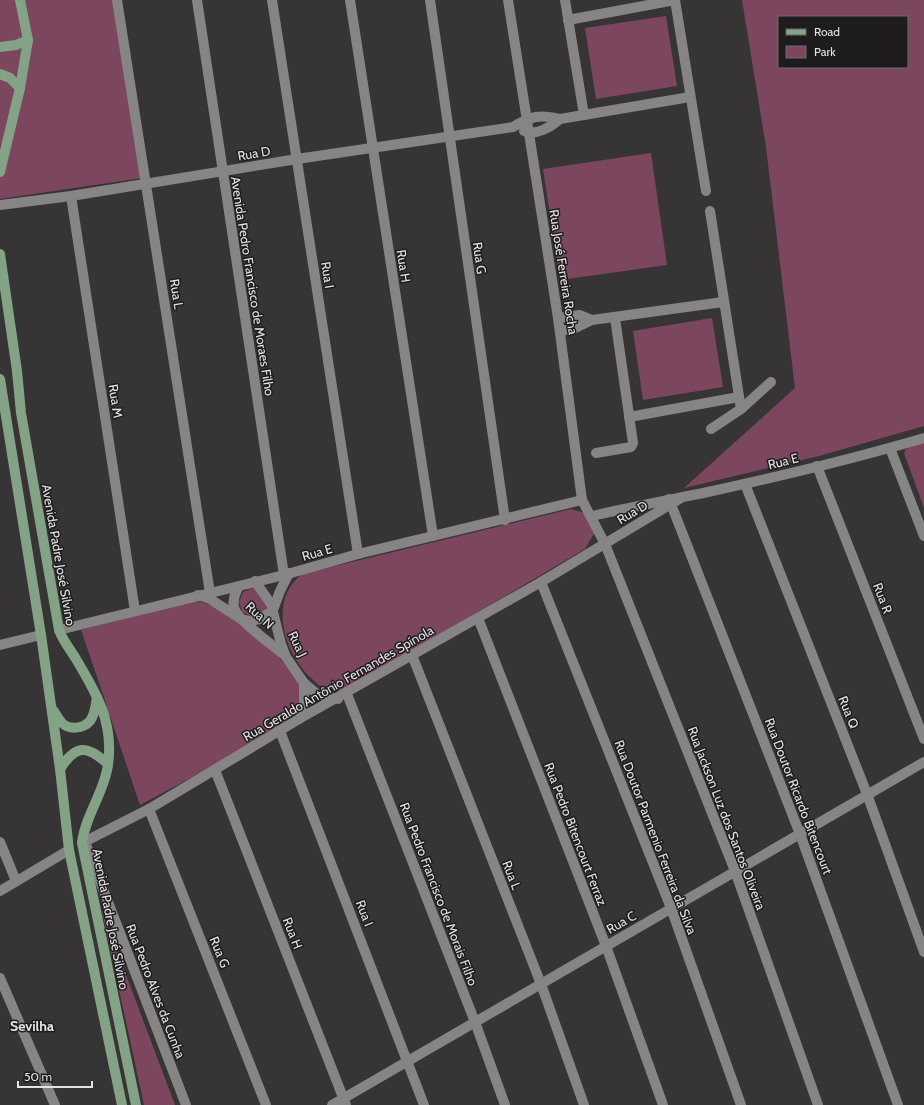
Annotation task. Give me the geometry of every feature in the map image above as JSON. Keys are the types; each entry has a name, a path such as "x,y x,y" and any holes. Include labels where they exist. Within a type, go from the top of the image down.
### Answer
{"main road":[{"path":"0,172 20,88 28,40 20,0"},
{"path":"0,47 16,45 28,40"},
{"path":"0,74 10,78 20,88"},
{"name":"Avenida Padre José Silvino","path":"0,254 17,371 22,420 59,630 64,642 104,711 109,738 108,764 102,790 83,835 136,1105"},
{"name":"Avenida Padre José Silvino","path":"0,379 41,635 60,769 69,850 122,1105"},
{"path":"51,708 63,724 71,728 79,728 90,721 94,712 97,697"},
{"path":"60,769 68,757 76,751 85,749 95,752 108,764"}],"street":[{"name":"Rua L","path":"117,0 147,183 210,593"},
{"name":"Avenida Pedro Francisco de Moraes Filho","path":"197,0 222,171 287,574"},
{"name":"Rua I","path":"272,0 358,554"},
{"name":"Rua H","path":"350,0 433,536"},
{"name":"Rua G","path":"430,0 505,520"},
{"name":"Rua José Ferreira Rocha","path":"508,0 560,331 582,500 592,516 605,544"},
{"path":"565,0 584,115"},
{"path":"568,20 675,0 706,191"},
{"path":"527,119 546,116 560,119 690,97"},
{"name":"Rua D","path":"0,205 71,196 373,147 513,127 527,119"},
{"path":"529,133 548,128 560,119"},
{"name":"Rua D","path":"513,127 529,133"},
{"name":"Rua M","path":"71,196 135,611"},
{"path":"710,211 741,408"},
{"path":"560,331 573,329 592,320 724,302"},
{"path":"558,318 580,315 592,320"},
{"path":"596,453 633,445 615,318"},
{"path":"711,429 741,408 771,382"},
{"path":"629,417 739,397"},
{"path":"924,438 890,448 924,536"},
{"name":"Rua E","path":"592,516 671,501 890,448"},
{"name":"Rua R","path":"817,466 924,739"},
{"name":"Rua Q","path":"745,484 867,794 924,952"},
{"name":"Rua E","path":"59,630 287,574 358,554 505,520 582,500"},
{"name":"Rua D","path":"605,544 671,501"},
{"name":"Rua Doutor Ricardo Bitencourt","path":"671,501 800,834 898,1105"},
{"name":"Rua Geraldo Antônio Fernandes Spínola","path":"84,843 149,809 299,719 342,696 605,544"},
{"name":"Rua Jackson Luz dos Santos Oliveira","path":"605,544 735,871 818,1105"},
{"path":"198,595 210,599 249,621 260,619 274,610 287,574"},
{"name":"Rua J","path":"255,581 268,597 274,610 278,634 286,657 304,683 317,694 342,696"},
{"name":"Rua Doutor Parmenio Ferreira da Silva","path":"541,582 671,908 741,1105"},
{"name":"Rua N","path":"239,586 234,595 233,606 242,618 286,657"},
{"name":"Rua Pedro Bitencourt Ferraz","path":"478,618 606,946 663,1105"},
{"path":"0,645 41,635"},
{"name":"Rua L","path":"412,655 541,984 584,1105"},
{"path":"299,719 304,710 304,683"},
{"name":"Rua Pedro Francisco de Morais Filho","path":"342,696 475,1022 505,1105"},
{"name":"Rua I","path":"280,731 408,1060 424,1105"},
{"name":"Rua C","path":"332,1105 345,1102 408,1060 924,762"},
{"name":"Rua H","path":"215,770 345,1102"},
{"name":"Rua G","path":"149,809 266,1105"},
{"path":"0,842 16,881"},
{"name":"Rua Pedro Alves da Cunha","path":"84,843 186,1105"},
{"path":"0,891 69,850"},
{"path":"0,978 55,1105"}],"green space":[{"path":"0,0 115,0 142,178 0,199"},
{"path":"742,0 924,0 924,426 819,456 684,488 795,388 766,147"},
{"path":"666,16 677,86 596,99 585,28"},
{"path":"651,153 667,265 560,280 543,169"},
{"path":"712,318 723,387 643,400 633,331"},
{"path":"924,442 924,508 904,453 906,449"},
{"path":"571,509 585,513 595,532 585,549 345,690 334,691 320,686 310,677 293,654 287,640 283,611 285,598 292,585 302,574"},
{"path":"253,588 258,589 267,606 261,615 251,617 242,612 239,602 243,592"},
{"path":"195,601 205,603 226,613 248,628 266,644 298,680 301,687 300,708 292,717 252,743 140,805 110,716 108,716 106,703 81,630"},
{"path":"102,911 175,1105 144,1105"}],"district":[{"name":"Sevilha","path":"32,1026"}]}
